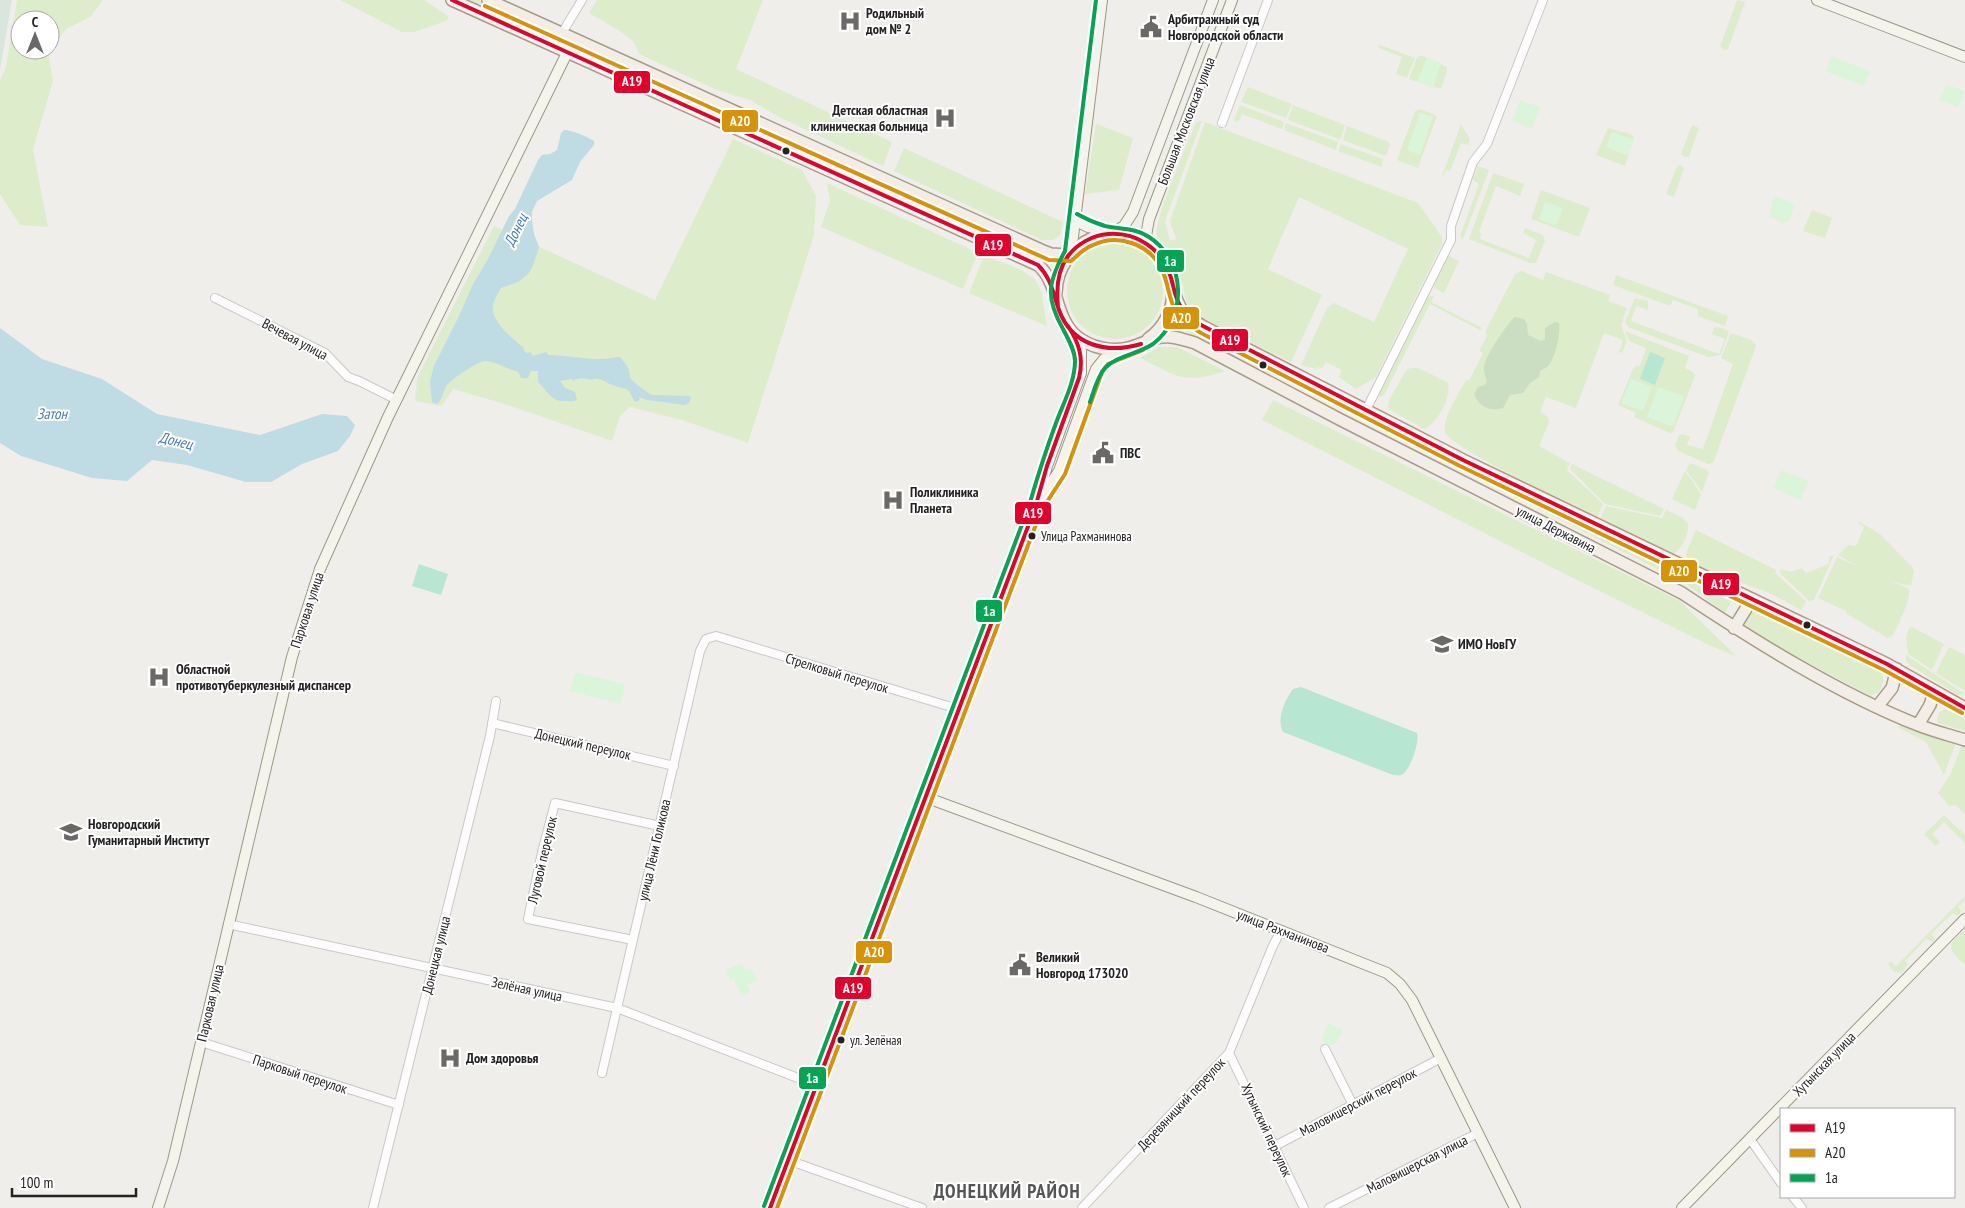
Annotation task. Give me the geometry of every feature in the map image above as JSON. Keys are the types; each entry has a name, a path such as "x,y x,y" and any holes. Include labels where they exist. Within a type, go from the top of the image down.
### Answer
{"main road":[{"name":"улица Державина","path":"452,0 466,3 1038,265 1050,278 1058,307 1068,326 1080,339 1096,347 1107,350 1136,346 1162,337 1178,337 1195,344 1454,478 1682,592 1734,628 1877,707 1918,725 1965,740"},
{"path":"488,0 1041,250 1051,254 1070,254"},
{"name":"улица Державина","path":"1058,307 1056,285 1063,264 1070,254 1091,238 1112,233 1134,236 1148,243 1156,250 1168,267 1173,287 1183,311 1198,323 1463,460 1897,669 1934,692 1965,708"},
{"name":"улица Державина","path":"1136,346 1155,334 1166,320 1173,298 1173,287"},
{"path":"1454,478 1463,460"},
{"path":"1734,628 1752,599"},
{"path":"1877,707 1892,688 1897,669"},
{"path":"1918,725 1930,705 1934,692"}],"street":[{"path":"562,33 582,0"},
{"path":"1070,254 1102,0"},
{"name":"Большая Московская улица","path":"1112,233 1124,226 1133,212 1213,0"},
{"name":"Большая Московская улица","path":"1148,243 1146,236 1149,219 1232,0"},
{"path":"1222,123 1268,0"},
{"path":"1366,410 1452,240 1451,226 1472,162 1488,144 1543,0"},
{"path":"1817,0 1965,57"},
{"name":"Парковая улица","path":"158,1208 173,1161 292,657 320,569 337,527 397,400 568,51"},
{"path":"1074,220 1088,227 1112,233"},
{"name":"Вечевая улица","path":"215,298 325,353 348,377 397,400"},
{"path":"770,1208 1035,508 1047,466 1081,373 1081,350 1068,326"},
{"path":"1035,508 1059,471 1096,369 1104,360 1136,346"},
{"name":"Стрелковый переулок","path":"716,636 958,709"},
{"name":"улица Лёни Голикова","path":"602,1073 701,646 706,639 716,636"},
{"name":"Донецкая улица","path":"373,1208 433,969 496,702"},
{"name":"Донецкий переулок","path":"492,723 674,766"},
{"name":"улица Рахманинова","path":"925,797 1070,848 1378,968 1394,978 1409,994 1515,1208"},
{"name":"Луговой переулок","path":"633,940 528,919 542,852 555,803 660,826"},
{"name":"Хутынская улица","path":"1780,1108 1965,919"},
{"name":"Зелёная улица","path":"228,924 617,1008 816,1085"},
{"name":"Деревяницкий переулок","path":"1082,1208 1229,1053 1272,948 1282,930"},
{"name":"Парковый переулок","path":"201,1042 399,1106"},
{"path":"1325,1049 1353,1105"},
{"name":"Хутынский переулок","path":"1229,1053 1304,1208"},
{"name":"Маловишерский переулок","path":"1275,1146 1441,1058"},
{"name":"Хутынская улица","path":"1682,1208 1780,1108"},
{"name":"Маловишерская улица","path":"1329,1208 1478,1133"},
{"path":"1750,1139 1780,1182"},
{"path":"788,1160 922,1208"},
{"path":"1794,1198 1802,1208"}],"green space":[{"path":"17,0 103,0 90,17 66,29 60,36 60,10 15,10"},
{"path":"340,0 424,0 448,16 448,19 414,32 402,32"},
{"path":"472,0 479,0 1039,254 1036,259 471,3"},
{"path":"597,0 763,0 736,69 892,142 883,166 779,117 750,100 717,90 639,54 634,42 620,31 589,13"},
{"path":"1737,0 1745,2 1728,49 1725,50 1720,46"},
{"path":"10,43 10,60 49,60 53,81 33,149 48,227 20,225 0,194 0,80 6,67"},
{"path":"1380,45 1415,58 1407,78 1396,74 1402,57 1379,48 1378,46"},
{"path":"1419,56 1447,67 1441,89 1409,79 1416,59"},
{"path":"1831,56 1870,71 1864,86 1825,71"},
{"path":"1427,57 1441,63 1433,88 1417,82"},
{"path":"1946,84 1964,91 1958,107 1939,100"},
{"path":"1248,87 1292,104 1286,118 1241,102"},
{"path":"1520,100 1540,107 1532,129 1512,121"},
{"path":"1240,105 1284,122 1282,129 1242,114 1239,121 1235,122 1234,120"},
{"path":"1293,105 1345,125 1341,138 1339,139 1288,120"},
{"path":"1420,109 1437,116 1418,168 1397,160 1415,111"},
{"path":"1420,113 1433,117 1420,155 1407,150"},
{"path":"1202,121 1165,221 1170,241 1176,239 1170,221 1205,122 1418,203 1442,237 1442,244 1376,377 1356,389 1339,377 1342,370 1326,362 1322,368 1318,367 1317,369 1301,365 1327,308 1334,303 1374,322 1408,249 1299,197 1268,269 1322,295 1291,362 1192,314 1177,267 1159,241 1157,228 1165,200 1179,164 1195,124"},
{"path":"1286,123 1338,142 1336,150 1284,130"},
{"path":"1096,124 1133,138 1119,190 1085,194"},
{"path":"1461,124 1470,139 1468,145 1461,143 1450,171 1446,170 1443,177 1442,176"},
{"path":"1692,125 1699,128 1689,157 1685,157 1681,154"},
{"path":"1347,126 1389,142 1390,145 1386,156 1343,140"},
{"path":"1608,128 1630,134 1634,137 1625,166 1596,155"},
{"path":"1612,132 1634,140 1628,156 1606,147"},
{"path":"733,139 802,170 816,196 814,235 748,443 682,420 630,407 620,416 612,441 508,405 453,389 442,406 415,401 417,378 494,226 655,300"},
{"path":"1341,144 1383,159 1382,167 1338,151"},
{"path":"904,148 1063,222 1060,235 1053,240 1042,240 894,171"},
{"path":"1680,165 1684,168 1674,197 1666,194 1677,166"},
{"path":"1478,166 1489,170 1463,239 1460,236 1479,184 1473,180"},
{"path":"1493,173 1524,184 1520,196 1496,186 1479,232 1481,234 1480,239 1529,258 1536,240 1523,233 1525,228 1543,235 1545,241 1536,263 1530,263 1469,239"},
{"path":"827,183 978,253 963,289 821,227 830,201"},
{"path":"1541,190 1590,208 1579,237 1531,219"},
{"path":"1776,197 1795,204 1789,221 1782,223 1769,216 1773,199"},
{"path":"1545,202 1563,208 1556,226 1539,219"},
{"path":"1812,210 1832,218 1825,238 1803,231"},
{"path":"1106,243 1124,243 1142,251 1155,264 1163,282 1160,310 1142,331 1124,339 1106,339 1088,331 1075,318 1067,300 1067,282 1075,264 1088,251"},
{"path":"1447,255 1459,261 1444,293 1435,288 1433,283"},
{"path":"984,256 1013,266 1033,278 1041,293 1047,326 969,293"},
{"path":"1521,271 1543,280 1546,272 1610,295 1608,301 1627,308 1621,325 1627,341 1622,353 1619,352 1623,340 1604,333 1576,408 1546,397 1540,412 1548,417 1549,422 1539,446 1570,463 1567,470 1603,504 1597,518 1489,463 1452,440 1445,432 1446,421 1452,406 1466,380 1469,381 1483,353 1479,351 1487,336 1485,332 1515,274"},
{"path":"1616,275 1728,316 1725,326 1698,316 1698,309 1673,300 1670,306 1613,285"},
{"path":"1434,296 1431,302 1482,328 1480,330 1430,304 1384,395 1379,397 1379,393 1425,299"},
{"path":"1635,298 1648,301 1648,310 1636,306 1631,321 1719,354 1725,339 1712,334 1714,328 1717,327 1729,331 1721,355 1708,357 1628,327 1625,322"},
{"path":"1515,317 1524,319 1527,324 1528,335 1541,341 1545,339 1545,328 1555,322 1559,323 1557,346 1553,359 1546,368 1540,371 1539,377 1530,383 1523,393 1510,395 1503,408 1486,408 1479,403 1474,395 1478,387 1485,385 1487,382 1484,369 1488,356 1502,333"},
{"path":"1185,327 1447,459 1445,461 1185,331"},
{"path":"1625,331 1689,356 1685,368 1693,372 1695,376 1673,432 1670,433 1634,417 1636,413 1618,405 1633,369 1636,366 1640,366 1646,348 1629,341"},
{"path":"1731,333 1751,340 1756,345 1713,463 1708,464 1678,451 1675,445 1679,435 1684,434 1690,437 1687,445 1703,449 1733,364 1721,358"},
{"path":"1158,347 1177,347 1225,371 1190,378 1172,374 1140,358"},
{"path":"1650,352 1665,358 1655,385 1640,379"},
{"path":"1418,368 1447,382 1449,387 1443,408 1434,422 1424,429 1388,409 1389,400 1406,370"},
{"path":"1631,379 1652,387 1643,411 1621,403"},
{"path":"1658,387 1684,396 1673,427 1647,417"},
{"path":"1273,400 1680,601 1736,656 1709,645 1563,573 1262,420"},
{"path":"1690,463 1709,472 1702,492 1686,470"},
{"path":"1572,464 1664,509 1660,516 1605,504 1570,469"},
{"path":"1468,468 1690,581 1732,600 1725,613 1685,583 1466,472"},
{"path":"1781,470 1809,481 1801,500 1773,488"},
{"path":"1685,471 1701,494 1695,510 1672,499"},
{"path":"1606,506 1662,518 1666,510 1680,516 1687,522 1687,535 1678,550 1671,555 1600,519"},
{"path":"1858,521 1880,534 1912,567 1914,571 1911,585 1904,585 1863,569 1838,555 1848,545 1856,546 1864,527"},
{"path":"1696,530 1776,570 1775,573 1806,601 1801,610 1770,593 1688,564 1686,553"},
{"path":"1834,555 1814,600 1809,601 1780,573 1781,569 1791,572 1802,568 1806,573 1829,564 1829,557"},
{"path":"1837,557 1909,589 1901,620 1892,636 1888,638 1847,614 1846,611 1818,598"},
{"path":"419,564 448,574 441,595 412,586"},
{"path":"1753,609 1881,672 1884,680 1880,691 1871,696 1744,629 1741,626 1749,610"},
{"path":"1912,627 1944,644 1932,670 1908,654 1906,636 1909,628"},
{"path":"1949,647 1965,655 1965,691 1936,673"},
{"path":"1906,655 1965,694 1958,695 1911,666 1906,661"},
{"path":"575,672 625,684 621,704 570,691"},
{"path":"1301,687 1417,733 1418,737 1414,756 1408,768 1400,775 1393,775 1283,732 1280,721 1284,704 1293,689"},
{"path":"1946,709 1965,719 1965,731 1938,723 1939,712"},
{"path":"1899,724 1957,740 1944,775 1926,742 1899,728"},
{"path":"1963,742 1965,742 1965,814 1956,805 1949,806 1938,793 1951,773"},
{"path":"1944,815 1965,835 1965,843 1944,822 1932,834 1940,842 1936,846 1924,834"},
{"path":"1965,896 1965,900 1958,907 1961,911 1959,915 1953,913 1931,934 1935,938 1933,942 1926,939 1905,961 1908,964 1902,973 1894,972 1888,964 1891,961 1896,966"},
{"path":"1965,928 1965,965 1954,954 1951,946"},
{"path":"742,963 746,971 751,968 757,980 747,985 750,992 742,996 734,979 730,980 726,970"},
{"path":"1328,1023 1343,1029 1338,1041 1332,1045 1324,1043 1322,1038"}],"shaded area":[{"path":"0,0 12,0 10,10 0,70"}],"water":[{"name":"Донец","path":"564,130 575,132 594,141 594,145 580,162 572,180 537,201 532,212 532,220 534,234 539,247 532,268 518,282 501,288 493,304 493,313 504,330 524,348 524,351 530,352 533,356 546,352 549,355 590,359 620,357 628,367 631,379 651,395 689,396 691,398 689,403 685,405 647,400 639,397 640,400 635,402 629,391 625,389 600,379 582,378 573,381 572,379 560,381 565,388 575,392 577,400 560,401 553,398 538,382 538,371 531,371 528,378 521,378 516,371 486,361 471,367 459,375 446,386 437,404 432,402 430,381 434,366 473,284 487,261 509,216 515,209 538,160 542,155 550,154 557,150 561,133"},
{"name":"Затон","path":"0,328 42,359 102,379 157,414 260,435 322,414 347,416 355,425 350,436 338,451 302,464 271,482 246,482 187,465 152,460 127,481 92,478 21,456 0,443"}],"transit line":[{"name":"A19","path":"452,0 1038,265 1049,280 1065,322 1082,339 1104,347 1116,348 1141,344"},
{"name":"1a","path":"764,1206 1029,506 1049,443 1071,385 1075,361 1074,353 1053,308 1051,290 1055,272 1065,251 1096,0"},
{"name":"А20","path":"485,6 1049,260 1071,261 1090,246 1103,242 1113,240 1132,243 1150,253 1157,261 1177,313 1185,322 1201,333 1460,466 1884,670 1962,713"},
{"name":"1a","path":"1077,214 1101,225 1133,230 1149,237 1161,247 1170,260 1176,274 1178,289 1177,305 1164,333 1153,344 1122,357 1105,368 1098,380 1090,402"},
{"name":"A19","path":"1058,307 1057,287 1059,274 1064,262 1076,248 1091,238 1108,234 1118,234 1138,239 1154,250 1166,265 1175,295 1183,310 1201,325 1463,460 1887,664 1965,708"},
{"name":"A19","path":"770,1208 1035,508 1047,466 1079,378 1080,351 1068,326"},
{"name":"А20","path":"777,1208 1041,511 1065,474 1102,372 1108,364 1143,350"}],"place":[{"name":"Родильный дом № 2","path":"850,21"},
{"name":"Арбитражный суд Новгородской области","path":"1151,27"},
{"name":"Детская областная клиническая больница","path":"945,118"},
{"name":"ПВС","path":"1103,453"},
{"name":"Поликлиника Планета","path":"893,500"},
{"name":"Улица Рахманинова","path":"1032,536"},
{"name":"ИМО НовГУ","path":"1442,644"},
{"name":"Областной противотуберкулезный диспансер","path":"159,677"},
{"name":"Новгородский Гуманитарный Институт","path":"71,832"},
{"name":"Великий Новгород 173020","path":"1020,965"},
{"name":"ул. Зелёная","path":"841,1040"},
{"name":"Дом здоровья","path":"450,1058"}],"district":[{"name":"ДОНЕЦКИЙ РАЙОН","path":"1007,1191"}]}
